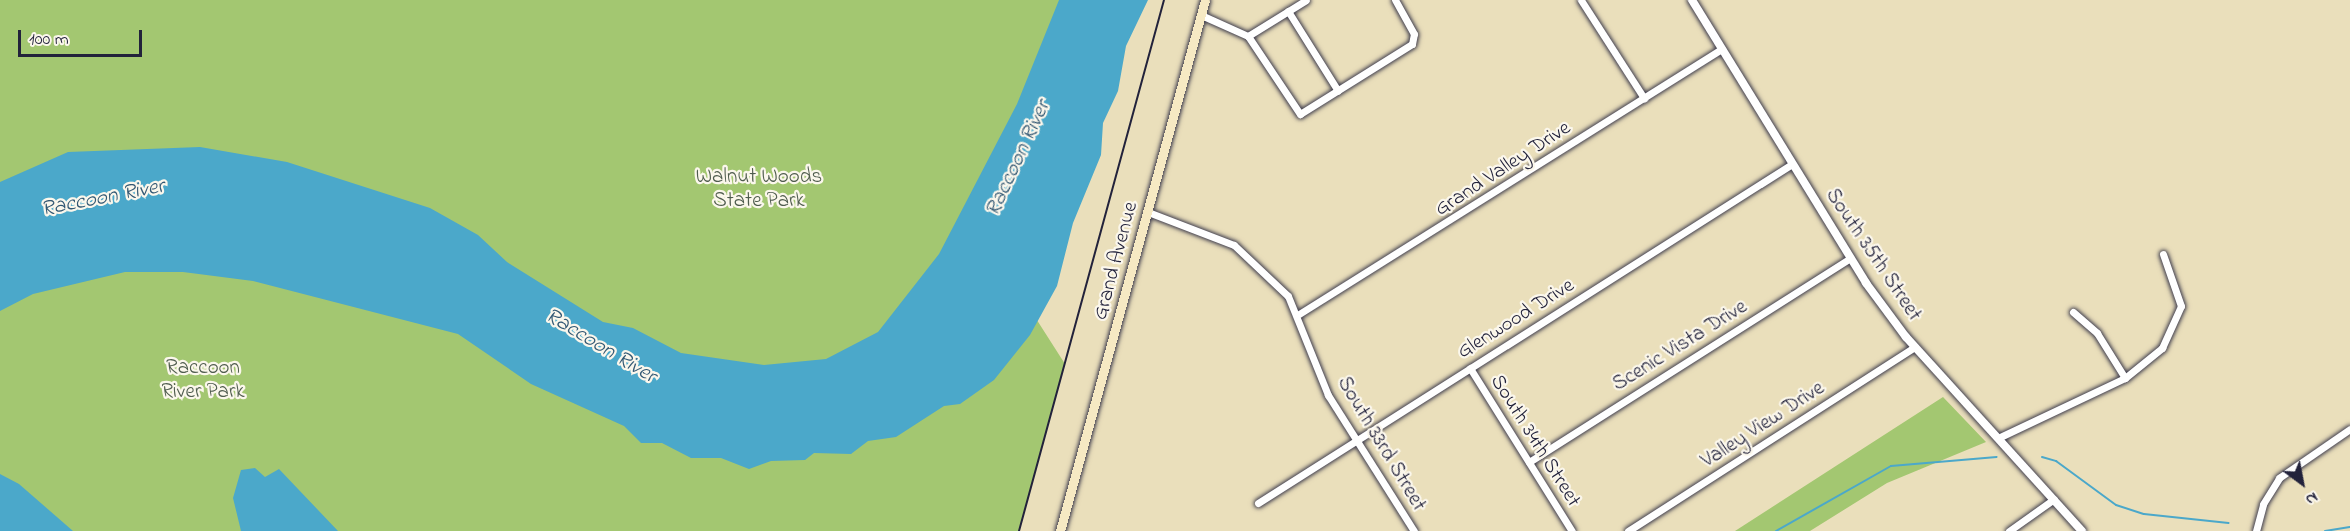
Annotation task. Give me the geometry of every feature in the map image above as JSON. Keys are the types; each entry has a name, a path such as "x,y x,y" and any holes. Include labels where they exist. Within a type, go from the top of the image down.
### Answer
{"main road":[{"name":"Grand Avenue","path":"1060,531 1205,0"}],"street":[{"path":"1248,36 1306,0"},
{"path":"1201,15 1248,36 1300,114 1412,44 1414,33 1395,0"},
{"path":"1581,0 1644,98"},
{"name":"South 35th Street","path":"1692,0 1850,258 1915,347 2082,531"},
{"path":"1288,10 1338,91"},
{"name":"Grand Valley Drive","path":"1299,314 1722,49"},
{"name":"Glenwood Drive","path":"1258,503 1792,164"},
{"name":"South 33rd Street","path":"1148,212 1234,245 1267,273 1299,314 1328,395 1414,531"},
{"path":"1998,438 2125,378 2162,348 2176,326 2181,306 2163,254"},
{"name":"Scenic Vista Drive","path":"1529,462 1850,258"},
{"path":"2073,312 2097,333 2125,378"},
{"name":"Valley View Drive","path":"1628,531 1915,347"},
{"name":"South 34th Street","path":"1470,368 1572,531"},
{"path":"2256,531 2263,504 2278,478 2350,429"},
{"path":"2009,531 2054,499"}],"green space":[{"name":"Walnut Woods State Park","path":"0,0 1078,0 971,243 837,375 768,393 0,204"},
{"name":"Raccoon River Park","path":"295,242 654,429 1019,292 1065,364 1019,531 0,531 0,259"},
{"path":"1943,397 1986,442 1887,483 1810,531 1735,531"}],"water":[{"name":"Raccoon River","path":"1059,0 1148,0 1126,46 1118,91 1103,123 1101,155 1073,223 1057,286 1030,335 994,380 960,404 944,406 896,437 868,441 851,454 814,453 805,460 771,461 749,469 721,458 691,458 662,443 641,443 624,426 531,384 458,334 253,281 183,272 125,272 33,294 0,311 0,182 68,152 200,147 287,162 430,208 478,235 507,262 603,322 633,328 681,353 764,365 826,359 878,332 939,254 1017,104"},
{"path":"255,468 265,477 279,469 338,531 241,531 233,498 241,470"},
{"path":"0,474 19,484 73,531 0,531"}],"waterway":[{"path":"1776,531 1891,466 1997,457"},
{"path":"2042,457 2056,461 2116,505 2144,514 2229,523"},
{"path":"2325,531 2350,527"}],"railway":[{"path":"1019,531 1164,0"}]}
